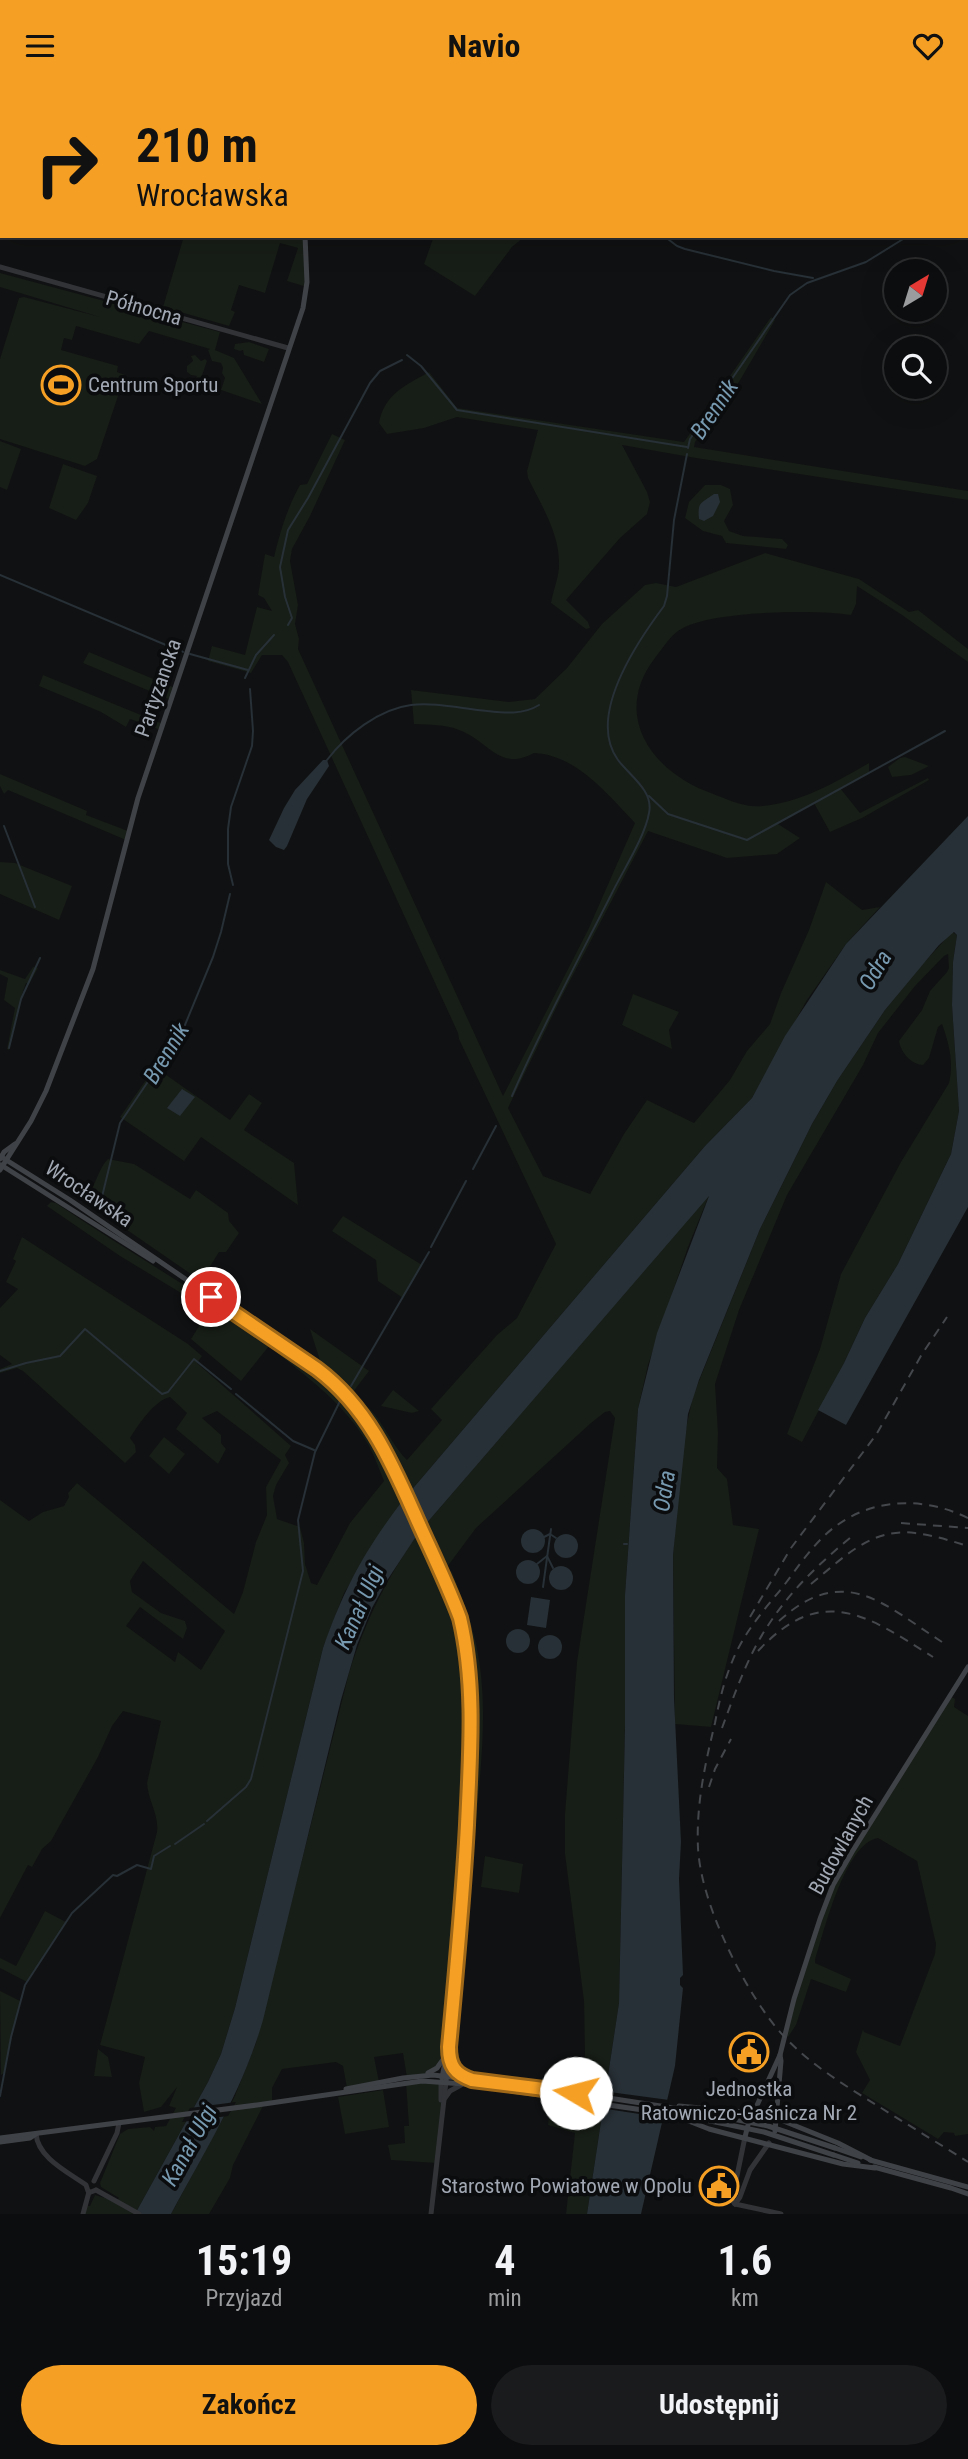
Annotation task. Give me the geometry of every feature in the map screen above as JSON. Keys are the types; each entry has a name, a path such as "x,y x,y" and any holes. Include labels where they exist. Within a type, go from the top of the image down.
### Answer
{"main road":[{"name":"Partyzancka","path":"1,1167 2,1158 17,1143 46,1091 97,958 139,796 306,296 305,238"},
{"path":"17,1143 17,1165"},
{"name":"Wrocławska","path":"2,1158 17,1165 100,1220 334,1382 363,1415 397,1474 460,1618 466,1647 470,1730 466,1859 444,2079"},
{"name":"Wrocławska","path":"1,1167 159,1263"},
{"name":"Budowlanych","path":"745,2137 779,2055 792,2006 833,1885 968,1667"},
{"path":"340,2092 359,2086 419,2076 437,2068 448,2052"},
{"path":"448,2052 456,2073 472,2080"},
{"name":"Budowlanych","path":"769,2143 775,2132 777,2119 781,2061 779,2055"},
{"path":"419,2076 550,2089 676,2106 966,2186"},
{"path":"0,2140 444,2079 675,2115 700,2126 843,2164 875,2168 968,2194"},
{"path":"675,2115 689,2111 766,2114 838,2143 871,2160"},
{"path":"835,2151 875,2168"}],"street":[{"name":"Północna","path":"0,267 288,348"},
{"name":"Wrocławska","path":"441,2112 444,2079"},
{"name":"Wrocławska","path":"431,2214 444,2079"},
{"path":"443,2101 450,2091 464,2084"},
{"path":"94,2181 117,2133 119,2123"},
{"path":"36,2134 41,2151 93,2191 139,2214"},
{"path":"735,2204 733,2200 745,2137"},
{"path":"735,2204 750,2170 769,2143"},
{"path":"86,2185 88,2181 94,2181"},
{"path":"83,2214 97,2184 94,2181"},
{"path":"735,2204 781,2214"}],"shaded area":[{"path":"183,238 305,238 307,287 287,281 298,248 280,243 265,293 239,285 231,310 235,312 229,326 163,307"},
{"path":"433,238 523,238 512,247 475,296 424,264"},
{"name":"Centrum Sportu","path":"0,273 220,332 215,350 234,358 262,404 221,390 225,378 223,368 221,363 212,361 208,350 210,349 149,331 139,344 76,326 72,340 64,338 61,350 118,366 117,372 125,375 97,459 85,466 0,439 0,359 19,298 24,297 100,317 0,287"},
{"path":"771,317 775,320 739,382 694,447 968,491 968,500 622,445 650,502 647,514 620,538 566,600 588,622 590,628 586,629 551,603 559,565 556,542 527,471 538,430 457,417 424,428 387,434 379,423 386,405 397,391 429,372 457,408 684,442"},
{"path":"249,342 269,349 264,362 244,355 243,350 234,349 235,344"},
{"path":"195,355 201,361 207,361 199,384 195,384 194,380 197,376 187,372 187,366 193,361 191,356"},
{"path":"332,434 345,440 292,549 290,561 298,605 295,624 299,639 298,649 503,1096 588,930 635,823 603,789 564,761 550,755 534,753 522,758 503,757 454,728 414,724 411,690 509,702 535,699 567,668 602,624 645,585 656,583 676,587 765,553 859,579 909,612 918,610 968,649 968,662 857,586 856,604 851,615 814,612 766,613 718,618 683,628 667,641 642,679 637,700 638,720 644,739 656,756 690,784 729,800 756,806 790,801 831,784 869,763 869,774 840,788 860,813 928,778 929,780 862,818 830,832 814,803 778,824 800,838 777,854 727,858 648,831 561,998 508,1108 543,1176 590,1194 647,1100 694,1123 730,1080 747,1051 770,1024 826,882 862,910 880,907 846,944 807,1000 752,1098 705,1146 403,1500 344,1593 323,1648 235,2008 221,2054 135,2214 83,2214 85,2205 90,2206 95,2195 116,2201 119,2198 101,2187 100,2183 120,2134 128,2129 150,2127 154,2131 155,2127 166,2126 176,2108 169,2106 177,2087 161,2107 144,2112 139,2083 145,2057 100,2045 157,1832 147,1783 161,1721 123,1711 112,1726 98,1757 51,1841 42,1849 32,1867 28,1865 0,1918 0,1500 29,1521 43,1512 64,1506 69,1497 68,1493 77,1483 234,1614 267,1515 266,1487 281,1460 217,1411 202,1418 221,1435 221,1443 226,1449 218,1464 176,1429 187,1413 170,1397 153,1408 138,1426 130,1438 136,1452 125,1463 23,1371 17,1368 0,1373 0,1369 12,1364 0,1355 0,1308 18,1289 6,1282 16,1261 13,1259 22,1237 188,1344 202,1356 197,1363 291,1446 285,1455 289,1463 273,1496 277,1519 300,1527 305,1564 311,1583 317,1585 350,1523 384,1481 360,1431 324,1391 269,1346 241,1381 191,1339 209,1310 120,1256 47,1206 51,1202 56,1203 322,1377 340,1393 363,1421 393,1478 401,1467 379,1426 359,1400 379,1420 407,1460 442,1420 431,1409 497,1335 517,1318 556,1244 459,1039 288,662 282,655 262,655 251,673 208,661 212,646 245,655 257,607 272,611 264,598 258,595 265,554 274,557 291,502 300,485 307,484","holes":["143,1561 225,1631 201,1670 178,1652 175,1662 126,1626 140,1607 183,1639 187,1628 185,1621 161,1613 132,1592 130,1581"]},
{"path":"0,441 21,449 7,490 0,487"},
{"path":"63,464 97,476 88,503 76,520 49,508"},
{"path":"705,485 721,485 730,489 733,505 724,521 729,531 743,536 782,539 788,545 786,549 726,543 722,536 703,531 685,518 689,502"},
{"path":"89,652 175,688 171,700 83,663"},
{"path":"43,675 163,724 161,730 130,719 126,727 101,712 39,686"},
{"path":"905,757 929,766 911,775 892,777 888,767"},
{"path":"0,774 87,811 86,815 128,831 126,840 8,790 4,794 0,786"},
{"path":"0,862 15,863 72,886 59,920 0,894"},
{"path":"952,932 957,935 952,1005 959,1111 951,1154 898,1264 865,1318 802,1442 787,1434 820,1349 841,1274 901,1162 949,1083 950,1053 942,1024 938,1027 929,1058 923,1065 914,1063 907,1057 899,1041 922,1010 930,991 947,972 948,954 915,986 878,1033 863,1065 787,1195 739,1310 715,1384 717,1468 727,1479 733,1525 759,1529 711,1727 675,1724 673,1555 684,1437 693,1396 760,1229 812,1124 837,1081 885,1010"},
{"path":"33,967 38,968 23,991 9,1050 7,1049 15,1008 4,1000 8,978 0,974 0,970 25,979"},
{"path":"633,994 679,1012 669,1030 672,1049 622,1025"},
{"path":"155,1067 230,1120 249,1094 262,1103 244,1130 294,1163 298,1205 201,1137 184,1161 120,1117"},
{"path":"108,1159 134,1164 190,1199 196,1190 228,1213 229,1221 239,1233 226,1252 219,1252 201,1281 91,1205 89,1195"},
{"path":"710,1193 688,1247 648,1365 638,1409 625,1595 619,2003 587,2214 566,2214 575,2133 548,2125 551,2098 576,2101 585,2056 584,2001 565,1854 565,1814 577,1662 615,1418 610,1411 591,1423 476,1528 447,1567 452,1572 469,1617 480,1666 483,1733 476,1823 471,1823 475,1695 470,1645 463,1615 445,1571 440,1576 461,1639 467,1708 466,1794 447,2010 448,2046 437,2068 407,2078 403,2053 374,2057 379,2082 347,2088 343,2066 336,2062 282,2069 272,2088 272,2103 264,2104 233,2165 230,2178 209,2214 171,2214 234,2098 256,2043 349,1673 370,1617 387,1583 419,1532"},
{"path":"343,1216 422,1265 403,1298 378,1281 376,1260 332,1231"},
{"path":"310,1329 369,1371 353,1392 321,1364"},
{"path":"393,1390 419,1411 412,1413 381,1406"},
{"path":"164,1437 185,1454 169,1474 149,1456"},
{"path":"950,1696 955,1699 954,1707 968,1716 968,2134 955,2136 954,2133 944,2132 938,2139 862,2093 870,2080 856,2052 863,2029 864,2032 900,2046 935,1954 936,1944 917,1861 878,1838 866,1844 856,1855 846,1871 830,1910 815,1960 815,1963 851,1979 846,1992 811,1979 796,2025 788,2037 785,2033 833,1885"},
{"path":"485,1856 523,1864 519,1893 481,1887"},
{"path":"45,1911 66,1922 27,1982 0,1968 0,1958 16,1966"},
{"path":"0,1991 20,2001 4,2073 1,2075"},
{"path":"98,2049 108,2057 112,2077 94,2076"},
{"path":"441,2082 442,2106 436,2163 391,2160 388,2145 405,2143 404,2126 409,2126 406,2083"},
{"path":"383,2090 389,2127 345,2134 338,2097"}],"water":[{"path":"718,494 720,502 713,516 704,521 699,519 703,501"},
{"path":"323,760 327,760 329,766 307,799 287,846 284,850 276,847 269,840 284,808 295,790"},
{"path":"968,816 968,1207 846,1425 818,1410 865,1318 898,1264 951,1154 959,1111 952,1005 957,935 954,932 939,945 885,1010 837,1081 812,1124 760,1229 688,1414 673,1555 674,1698 681,1842 679,1879 683,1975 680,1985 683,1988 675,2066 641,2214 587,2214 619,2003 625,1595 638,1409 657,1333 709,1196 419,1532 388,1579 372,1608 357,1645 341,1700 255,2046 222,2120 171,2214 135,2214 221,2054 235,2008 323,1648 348,1588 377,1536 403,1500 705,1146 752,1098 785,1036 846,944"},
{"path":"182,1089 195,1097 180,1116 167,1108"},
{"path":"533,1529 542,1532 545,1541 542,1550 533,1553 524,1550 521,1541 524,1532"},
{"path":"566,1534 575,1537 578,1546 575,1555 566,1558 557,1555 554,1546 557,1537"},
{"path":"528,1560 537,1563 540,1572 537,1581 528,1584 519,1581 516,1572 519,1563"},
{"path":"561,1566 570,1569 573,1578 570,1587 561,1590 552,1587 549,1578 552,1569"},
{"path":"531,1597 550,1600 546,1628 527,1625"},
{"path":"518,1629 527,1632 530,1641 527,1650 518,1653 509,1650 506,1641 509,1632"},
{"path":"550,1635 559,1638 562,1647 559,1656 550,1659 541,1656 538,1647 541,1638"}],"pier":[{"path":"602,2091 669,2100 666,2118 600,2108"},
{"path":"236,2102 228,2116 182,2122 190,2108"}],"waterway":[{"path":"667,238 685,249 813,278"},
{"name":"Brennik","path":"688,448 690,439 790,295 807,283 866,262 905,238"},
{"name":"Brennik","path":"407,355 421,366 457,410 687,447"},
{"name":"Brennik","path":"288,625 292,618 280,567 288,530 370,383 380,371 402,360"},
{"path":"512,1096 647,822 650,805 648,798 640,784 618,760 610,742 608,722 611,701 619,680 641,639 664,606 667,596 674,520 687,454"},
{"path":"0,575 173,648"},
{"name":"Brennik","path":"245,678 256,655 274,635"},
{"path":"190,654 248,670"},
{"name":"Brennik","path":"233,885 228,864 228,829 231,807 252,746 250,689"},
{"path":"327,760 353,733 375,718 399,707 430,704 514,713 539,705"},
{"path":"649,796 668,814 747,840 945,731"},
{"path":"4,826 35,907"},
{"name":"Brennik","path":"99,1209 120,1123 147,1083 172,1053 180,1037 213,957 230,894"},
{"path":"9,1048 21,999 40,958"},
{"path":"473,1169 496,1126"},
{"path":"431,1247 466,1181"},
{"path":"351,1386 429,1252"},
{"path":"0,1371 60,1356 85,1329 162,1394 168,1392 194,1359 231,1389"},
{"name":"Brennik","path":"236,1394 293,1441 314,1450"},
{"path":"207,1821 246,1787 251,1779 303,1571 298,1520 315,1452 341,1399"},
{"path":"543,1587 551,1529"},
{"path":"544,1537 550,1534 556,1538"},
{"path":"547,1556 553,1568"},
{"path":"537,1564 547,1556"},
{"path":"175,1844 204,1824"},
{"path":"0,2096 11,2037 25,1985 72,1913 113,1875 117,1876 137,1865 151,1869 154,1856 170,1846"}],"railway":[{"path":"750,1617 791,1548 876,1435 922,1354 947,1317"},
{"path":"968,1518 930,1505 892,1504 855,1515 838,1525 811,1550 754,1623 732,1662 720,1699 705,1769 698,1832 698,1848 706,1891 722,1936 744,1980 779,2031 805,2056 833,2077 968,2162"},
{"path":"901,1523 968,1528"},
{"path":"811,1584 858,1547 885,1535 915,1533 968,1546"},
{"path":"722,1728 748,1661 769,1624 807,1577 851,1537"},
{"path":"779,1621 802,1603 824,1594 844,1592 863,1595 882,1603 942,1642"},
{"path":"758,1651 781,1630 803,1617 824,1612 845,1613 866,1619 933,1657"},
{"path":"709,1787 731,1739"}],"place":[{"name":"Centrum Sportu","path":"61,385"},
{"name":"Jednostka Ratowniczo-Gaśnicza Nr 2","path":"749,2052"},
{"name":"Starostwo Powiatowe w Opolu","path":"719,2186"}],"route":[{"path":"211,1297 317,1369 350,1398 371,1426 388,1457 460,1618 466,1647 470,1709 470,1786 449,2047 453,2069 472,2080 576,2093"}],"water label":[{"name":"Odra","path":"875,970"},
{"name":"Odra","path":"664,1491"},
{"name":"Kanał Ulgi","path":"359,1607"},
{"name":"Kanał Ulgi","path":"189,2145"}]}
